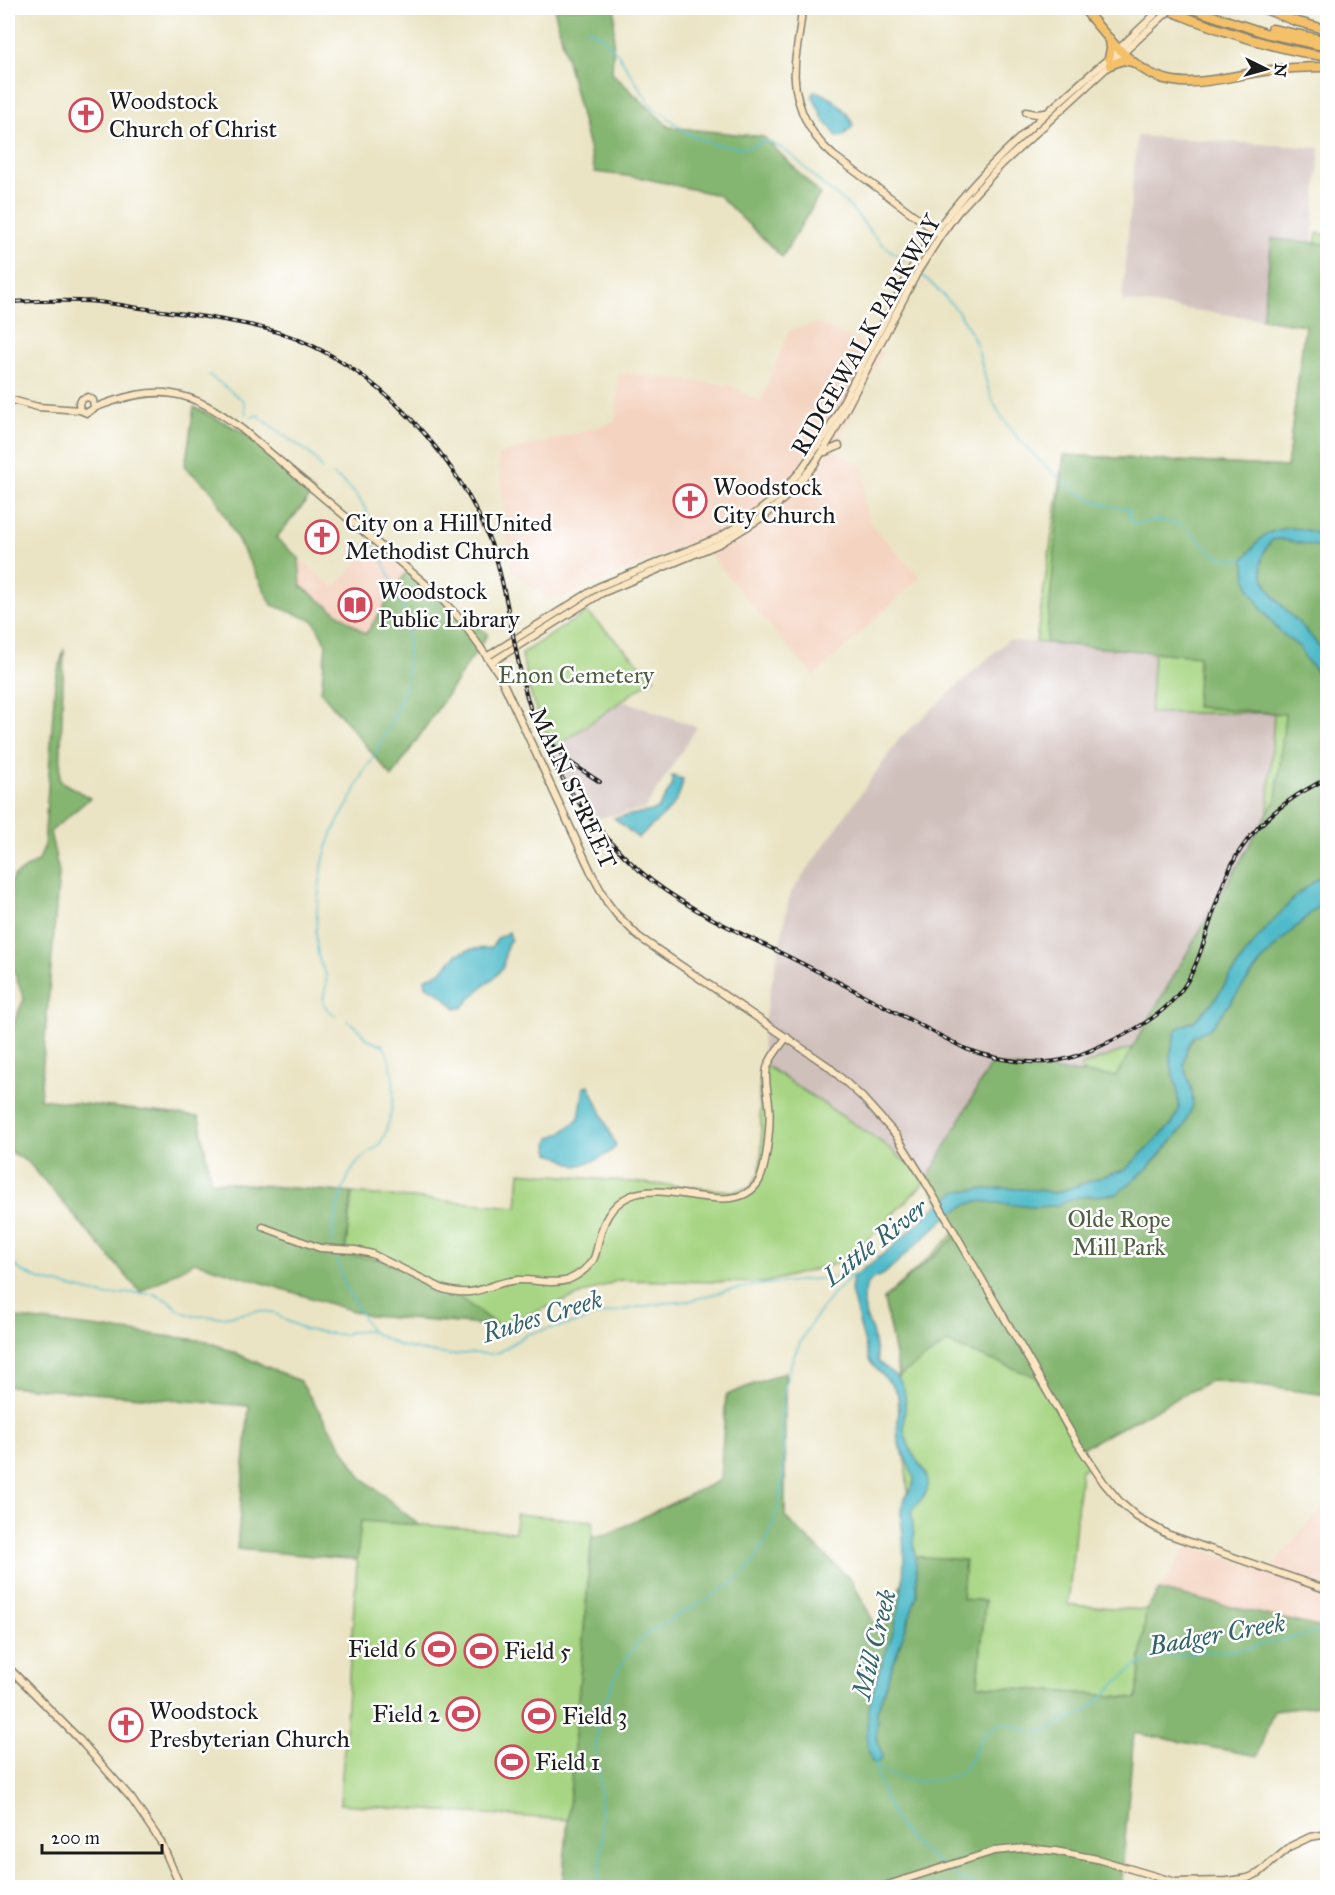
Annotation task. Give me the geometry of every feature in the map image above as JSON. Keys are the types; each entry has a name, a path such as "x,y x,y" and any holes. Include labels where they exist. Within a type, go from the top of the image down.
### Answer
{"highway":[{"path":"1083,8 1133,62 1159,78 1186,83 1202,82 1276,70 1328,67"},
{"path":"1162,8 1237,36 1328,57"},
{"path":"1190,8 1265,33 1328,47"},
{"path":"1205,8 1271,29 1328,41"},
{"path":"1262,8 1295,21 1328,30"},
{"path":"1110,39 1109,62 1124,60 1133,62"}],"main road":[{"path":"802,8 795,81 798,100 810,129 833,155 938,233"},
{"name":"RIDGEWALK PARKWAY","path":"1157,17 1162,8"},
{"name":"RIDGEWALK PARKWAY","path":"488,656 598,587 718,538 746,521 774,499 798,474 827,433 908,276 938,233 993,173 1121,50 1157,17 1172,8"},
{"name":"RIDGEWALK PARKWAY","path":"492,662 602,593 704,551 746,529 789,494 806,476 822,453 954,206 980,176 1046,113 1109,62"},
{"path":"1026,112 1046,113"},
{"name":"MAIN STREET","path":"54,408 75,405 86,397 102,400 151,393 175,394 200,402 221,413 425,583 461,620 492,662 515,705 607,902 617,915 648,944 828,1066 874,1110 896,1136 926,1183 1076,1441 1104,1484 1121,1503 1137,1517 1167,1534 1328,1590"},
{"name":"MAIN STREET","path":"8,399 38,407 80,410 89,413 94,408 117,399"},
{"path":"92,399 95,403 94,408"},
{"path":"80,410 81,400"},
{"path":"822,453 839,446"},
{"path":"263,1227 320,1248 355,1250 372,1254 442,1289 454,1292 475,1292 514,1280 557,1282 571,1279 593,1260 607,1216 616,1205 630,1196 652,1191 730,1199 744,1196 756,1186 764,1173 769,1122 767,1067 787,1037"},
{"path":"8,1667 78,1738 131,1798 161,1842 182,1887"},
{"path":"878,1887 994,1851 1026,1848 1055,1851 1119,1865 1175,1882 1248,1878 1269,1866 1291,1846 1310,1837 1328,1834"}],"shaded area":[{"path":"1137,136 1320,148 1312,242 1272,239 1262,319 1122,301"},
{"path":"817,323 883,353 834,450 865,467 864,502 870,524 921,577 814,676 699,542 563,598 545,597 511,571 498,455 615,422 619,373 729,385 761,402 789,330"},
{"path":"373,544 407,571 366,634 301,586 299,558 335,588"},
{"path":"1008,640 1200,656 1285,714 1276,799 1116,1076 990,1065 927,1180 883,1143 762,1063 763,1026 790,894 900,738"},
{"path":"622,700 697,727 645,809 596,818 570,786 550,748 555,748"},
{"path":"1327,1502 1327,1629 1159,1590 1189,1545 1271,1572 1278,1558"}],"green space":[{"path":"554,8 615,8 612,73 669,127 764,137 820,194 782,257 718,195 643,178 595,172"},
{"name":"Olde Rope Mill Park","path":"1317,233 1327,235 1327,1385 1203,1372 1085,1438 1083,1454 1091,1468 1081,1469 1068,1605 1146,1610 1137,1698 978,1685 985,1601 962,1599 913,1556 905,1457 900,1448 897,1363 884,1299 957,1231 1083,1075 1081,1066 1133,1047 1171,1023 1266,841 1274,713 1150,713 1154,652 1036,642 1064,455 1287,467"},
{"name":"Olde Rope Mill Park","path":"1272,239 1327,244 1327,1395 1212,1380 1080,1449 1036,1377 947,1343 899,1376 884,1299 958,1235 927,1180 990,1065 1116,1076 1276,799 1285,714 1196,707 1199,656 1046,643 1064,455 1287,467 1305,325 1262,319"},
{"path":"194,407 241,431 314,492 276,538 299,558 301,586 366,634 407,571 488,634 392,777 321,692 326,644 314,621 272,605 212,491 185,467"},
{"name":"Enon Cemetery","path":"587,612 654,678 555,748 533,702 522,653"},
{"path":"64,649 60,781 90,798 50,832 59,872 40,1099 199,1117 211,1181 352,1193 345,1254 381,1260 451,1291 498,1326 369,1316 195,1262 140,1292 29,1163 8,1150 8,1023 14,1022 24,999 13,969 8,966 8,888 14,876 39,860 44,847 55,682"},
{"path":"762,1063 883,1143 927,1180 846,1261 764,1283 619,1280 498,1326 451,1291 345,1254 352,1193 517,1207 520,1172 732,1191 750,1188 760,1172 762,1145 759,1094"},
{"path":"8,1317 207,1341 300,1381 361,1477 419,1525 361,1521 357,1560 237,1549 249,1406 8,1386"},
{"path":"785,1372 785,1517 852,1581 881,1636 913,1556 965,1560 962,1599 985,1601 978,1685 1137,1698 1146,1610 1159,1590 1327,1629 1327,1704 1274,1710 1257,1756 1134,1733 1121,1887 562,1888 592,1537 608,1534 720,1480 726,1395"},
{"path":"516,1514 593,1521 568,1820 340,1804 360,1520 515,1532"}],"water":[{"path":"815,91 832,100 848,115 853,126 843,136 838,137 824,120 813,97"},
{"path":"1290,528 1327,536 1327,548 1279,539 1272,540 1263,555 1262,570 1266,584 1275,598 1311,636 1327,658 1327,684 1305,658 1300,648 1279,631 1262,610 1250,590 1246,576 1244,559 1258,541 1273,531"},
{"path":"672,776 683,779 677,798 666,813 638,838 614,818 657,810 672,786"},
{"path":"1327,871 1327,898 1262,961 1211,1028 1194,1036 1187,1048 1184,1065 1192,1091 1193,1105 1183,1128 1148,1168 1117,1194 1079,1197 1054,1206 1032,1207 978,1201 966,1205 950,1214 884,1274 872,1279 867,1285 863,1299 878,1362 894,1374 902,1384 905,1396 905,1434 928,1481 926,1492 912,1512 917,1595 877,1711 876,1735 882,1756 881,1760 872,1762 867,1727 869,1709 900,1604 904,1560 901,1511 914,1478 898,1440 898,1395 893,1386 869,1360 851,1291 853,1277 891,1248 938,1205 957,1191 1002,1188 1055,1193 1126,1169 1172,1124 1179,1109 1170,1055 1176,1031 1194,1021 1213,1002 1251,946 1271,923 1297,895"},
{"path":"509,932 511,939 507,945 503,967 462,1008 456,1008 437,991 426,986 425,979 442,971 457,954 472,949 491,948 498,938"},
{"path":"589,1085 616,1146 604,1156 577,1166 550,1153 548,1144 550,1138 563,1132 579,1118 584,1087"}],"waterway":[{"path":"587,28 601,36 618,54 656,110 686,133 715,145 747,148 766,141 777,146 791,155 846,203 879,241 904,261"},
{"path":"922,275 953,306 968,327 976,345 989,392 1000,414 1022,442 1049,469 1076,490 1094,500 1129,509 1130,521 1137,524 1155,520 1179,524 1216,555 1228,559 1243,559"},
{"path":"209,375 244,401 246,414"},
{"path":"252,417 258,415 304,449 322,470"},
{"path":"333,475 348,486 360,500 369,516 373,535"},
{"path":"335,1015 324,1006 323,997 327,982 318,956 316,930 324,856 333,832 362,773 370,763 397,710 406,682 408,660 407,625 401,601 374,545"},
{"path":"333,1244 336,1215 345,1183 356,1164 382,1140 387,1129 394,1092 390,1063 383,1045 365,1037 356,1026 347,1021"},
{"path":"336,1257 345,1285 370,1330"},
{"name":"Rubes Creek","path":"8,1259 21,1271 41,1280 107,1296 129,1293 154,1294 169,1301 180,1311 193,1316 223,1317 258,1311 273,1312 306,1330 343,1335 349,1332 370,1331 400,1346 450,1355 498,1353 527,1334 613,1312 688,1301 728,1290 855,1275"},
{"name":"Little River","path":"600,1888 602,1844 596,1743 599,1720 609,1691 626,1658 641,1640 655,1629 737,1580 759,1554 774,1522 782,1488 782,1413 788,1372 814,1320 831,1297 851,1277"},
{"name":"Badger Creek","path":"876,1764 888,1773 908,1780 931,1781 951,1777 966,1767 985,1734 996,1725 1008,1724 1032,1732 1048,1730 1087,1711 1126,1674 1153,1658 1202,1651 1234,1650 1328,1631"},
{"name":"Mill Creek","path":"875,1762 886,1801 900,1828 919,1848 942,1865"},
{"name":"Mill Creek","path":"946,1868 962,1880 979,1888"}],"railway":[{"path":"8,302 96,302 261,327 314,346 349,366 382,391 412,420 439,452 463,486 482,522 496,558 526,694 536,724 564,781 589,816 624,856 658,885 698,911 966,1049 1016,1061 1063,1060 1120,1037 1158,1014 1179,993 1194,968 1220,892 1241,849 1259,827 1281,807 1328,777"},
{"path":"549,741 568,761 600,782"}],"place":[{"name":"Woodstock Church of Christ","path":"86,115"},
{"name":"Woodstock City Church","path":"690,501"},
{"name":"City on a Hill United Methodist Church","path":"322,537"},
{"name":"Woodstock Public Library","path":"355,605"},
{"name":"Field 6","path":"439,1649"},
{"name":"Field 5","path":"481,1651"},
{"name":"Field 2","path":"463,1714"},
{"name":"Field 3","path":"539,1716"},
{"name":"Woodstock Presbyterian Church","path":"126,1725"},
{"name":"Field 1","path":"512,1762"}]}
